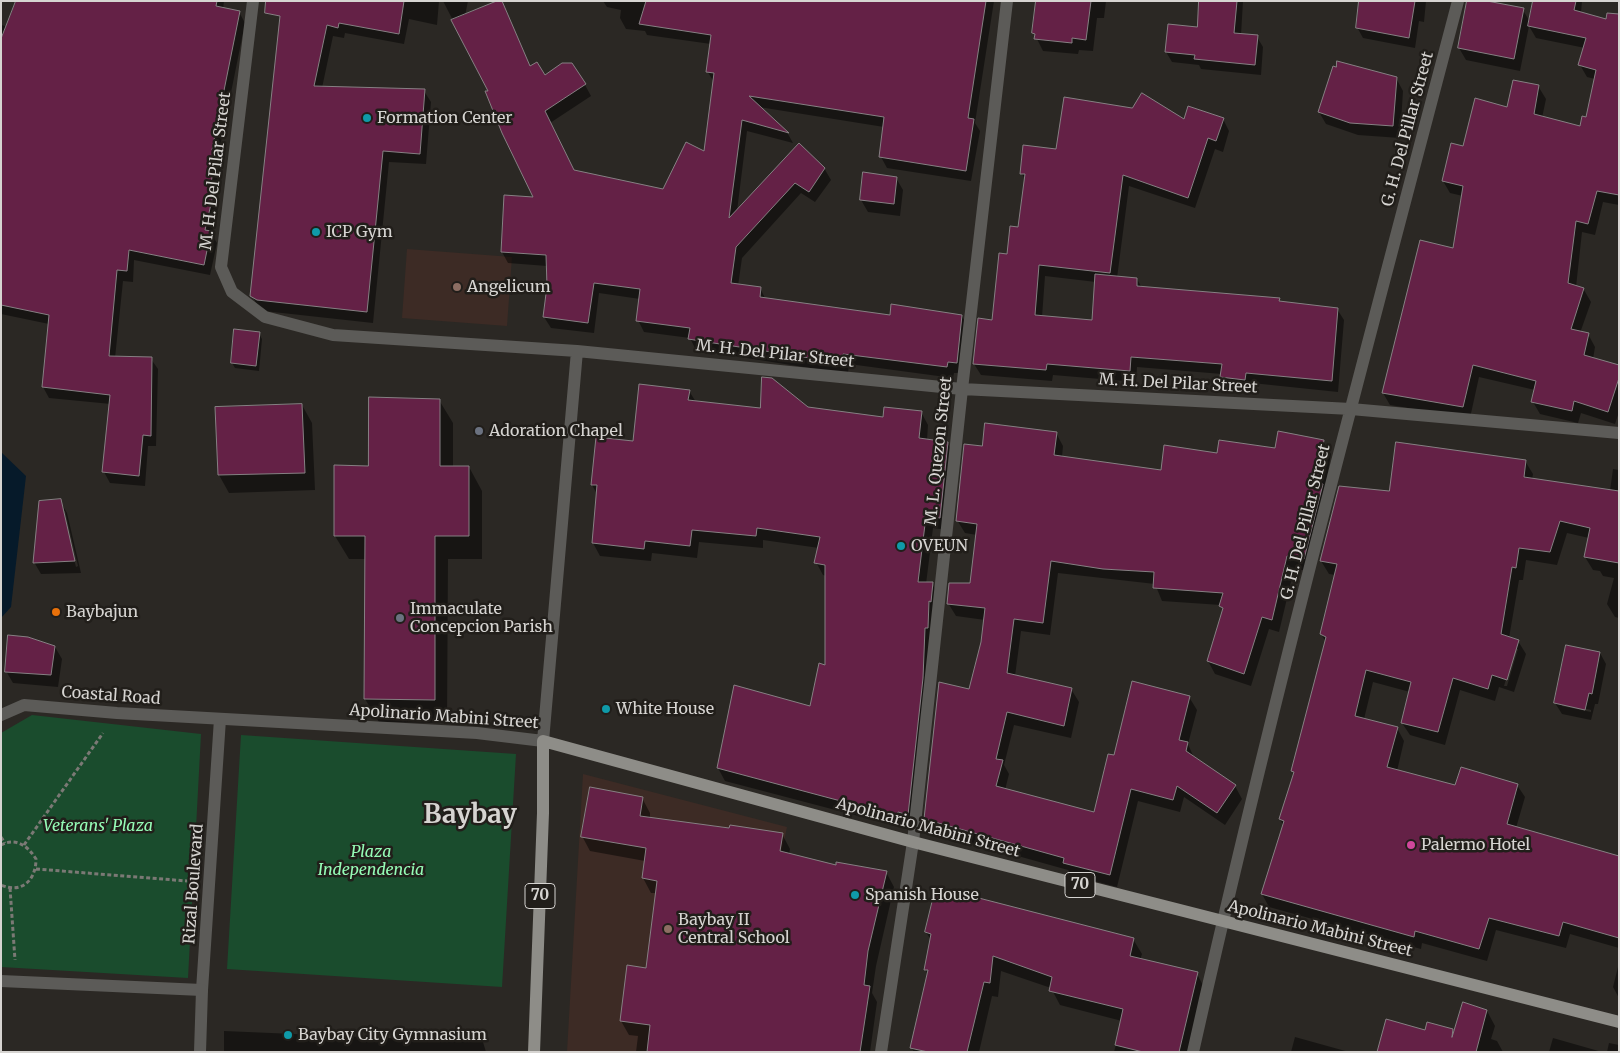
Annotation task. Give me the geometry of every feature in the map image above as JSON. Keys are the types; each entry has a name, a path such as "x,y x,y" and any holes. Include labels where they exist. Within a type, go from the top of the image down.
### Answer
{"main road":[{"name":"Apolinario Mabini Street","path":"543,741 913,842 1619,1022"},
{"name":"70","path":"534,1052 543,813 543,741"}],"street":[{"name":"M. H. Del Pilar Street","path":"253,1 221,267 232,292 265,318 333,335 577,351 962,389 1351,409 1619,434"},
{"name":"M. L. Quezon Street","path":"881,1052 913,842 962,389 1007,1"},
{"name":"G. H. Del Pillar Street","path":"1193,1052 1222,920 1351,409 1458,1"},
{"path":"543,741 577,351"},
{"name":"Coastal Road","path":"1,715 24,705 220,719"},
{"name":"Apolinario Mabini Street","path":"220,719 477,733 543,741"},
{"name":"Rizal Boulevard","path":"200,1052 202,990 211,883 220,719"},
{"path":"1,981 202,990"}],"path":[{"path":"24,845 117,713"},
{"path":"1,837 3,844 15,842 24,845 36,859 36,869 26,884 10,888 1,885"},
{"path":"36,869 211,883"},
{"path":"10,888 17,982"}],"shaded area":[{"name":"Angelicum","path":"407,249 512,257 507,326 402,318"},
{"name":"Baybay II Central School","path":"583,774 787,827 775,885 772,1052 567,1052"}],"green space":[{"name":"Veterans' Plaza","path":"32,715 201,734 188,978 1,967 1,733"},
{"name":"Plaza Independencia","path":"241,735 516,754 502,987 227,969"}],"water":[{"path":"1,452 26,476 11,607 1,618"}],"building":[{"path":"16,1 217,1 216,6 240,11 212,150 216,151 210,190 214,191 205,230 211,231 204,265 129,250 127,271 117,270 109,356 152,357 151,436 143,435 139,476 102,472 110,395 42,387 49,315 1,305 1,39"},
{"path":"266,1 404,1 399,34 339,23 338,28 327,25 314,86 425,89 420,154 383,151 367,312 257,300 250,296 280,16 265,13"},
{"path":"497,1 502,1 530,66 537,62 545,75 562,63 572,63 586,84 545,111 574,170 663,189 686,142 704,151 714,73 706,72 711,35 639,24 646,1 986,1 968,118 974,119 966,171 879,157 884,117 749,96 789,133 742,120 729,218 799,143 825,168 809,192 795,183 736,247 731,283 761,287 760,297 890,315 891,304 962,315 957,363 948,362 947,367 843,354 842,363 688,339 690,328 636,321 640,289 594,283 588,323 543,317 547,286 546,255 501,252 504,195 533,197 502,133 485,91 488,91 451,20"},
{"path":"1036,1 1091,1 1086,40 1072,38 1072,43 1034,39 1035,34 1032,33"},
{"path":"1199,1 1237,1 1234,33 1258,35 1255,65 1194,59 1195,55 1165,52 1168,24 1197,27"},
{"path":"1359,1 1415,1 1409,38 1356,28"},
{"path":"1467,1 1487,1 1524,8 1514,59 1458,48"},
{"path":"1533,1 1576,1 1574,10 1606,19 1607,13 1619,14 1619,195 1597,191 1588,224 1576,221 1568,283 1584,288 1571,329 1589,333 1584,355 1619,365 1619,378 1608,412 1574,401 1572,411 1531,402 1536,381 1473,365 1463,407 1382,393 1420,240 1453,248 1463,186 1442,181 1451,143 1463,146 1475,98 1507,107 1513,80 1539,85 1534,114 1580,126 1582,116 1586,117 1596,70 1578,65 1586,38 1528,26"},
{"path":"1337,61 1397,77 1393,126 1350,123 1318,112 1333,66 1336,67"},
{"path":"1142,93 1184,119 1188,106 1224,118 1216,141 1208,138 1188,198 1123,175 1110,273 1039,265 1035,315 1092,320 1095,274 1137,278 1137,286 1280,298 1279,301 1338,308 1332,381 1246,373 1245,380 1220,377 1222,364 1131,357 1130,371 1047,364 1046,370 973,364 978,318 992,320 999,253 1007,254 1010,226 1018,227 1025,174 1020,174 1023,145 1056,149 1064,97 1132,108"},
{"path":"863,172 897,177 894,204 860,200"},
{"path":"234,329 260,332 256,366 231,363"},
{"path":"762,377 772,378 808,407 883,417 884,407 922,411 919,438 948,442 940,518 926,516 918,582 933,582 931,602 929,601 928,628 925,628 923,678 908,815 898,812 897,816 717,768 734,685 810,706 819,663 825,665 825,565 814,563 820,537 757,528 756,536 692,530 690,546 645,541 644,549 592,543 597,485 591,485 596,437 633,441 639,384 690,390 688,400 760,408"},
{"name":"Immaculate Concepcion Parish","path":"369,397 440,399 440,466 469,466 469,536 435,536 435,700 364,699 365,536 334,536 334,465 368,466"},
{"path":"302,404 305,473 218,475 215,407"},
{"path":"985,423 1057,432 1054,455 1161,470 1164,445 1217,453 1219,440 1275,448 1278,431 1324,440 1317,483 1323,484 1304,559 1287,556 1272,620 1262,617 1244,674 1207,661 1223,608 1219,606 1223,593 1153,588 1154,572 1103,569 1051,561 1043,623 1014,619 1007,673 1072,688 1064,726 1007,712 996,759 1003,760 996,786 1094,812 1108,754 1114,755 1132,681 1190,696 1179,740 1188,742 1186,751 1236,785 1217,813 1177,786 1173,800 1131,789 1110,875 1063,863 1064,858 924,819 939,682 969,689 981,642 985,608 947,604 949,583 970,583 977,524 956,521 964,444 982,446"},
{"path":"1396,442 1526,460 1524,477 1619,491 1619,563 1584,557 1590,528 1560,521 1550,552 1519,548 1516,568 1512,567 1501,634 1519,640 1507,680 1492,675 1488,689 1453,678 1438,732 1401,723 1411,682 1366,670 1355,716 1398,727 1387,767 1455,785 1461,767 1518,784 1507,824 1619,856 1619,938 1563,922 1559,936 1489,918 1479,949 1415,931 1414,937 1261,894 1284,821 1279,819 1294,772 1291,771 1326,637 1320,634 1337,564 1320,561 1339,486 1389,491"},
{"path":"61,499 75,561 33,563 39,501"},
{"path":"8,635 28,637 55,646 51,675 5,672"},
{"path":"1566,645 1600,652 1592,694 1589,693 1585,710 1554,703"},
{"path":"590,787 643,797 640,816 729,828 730,825 783,833 780,851 836,865 836,862 887,871 868,951 864,985 870,986 860,1052 647,1052 650,1025 620,1021 627,965 646,968 657,881 642,878 646,848 581,837"},
{"path":"936,887 1134,938 1130,956 1198,972 1179,1052 1143,1052 1115,1045 1123,1009 1049,991 1052,977 993,956 990,983 984,982 967,1052 928,1052 910,1048 928,970 924,970 931,934 925,932"},
{"path":"1463,1002 1487,1010 1476,1052 1377,1052 1386,1019 1425,1030 1427,1022 1453,1029 1452,1037"}],"place":[{"name":"Formation Center","path":"367,118"},
{"name":"ICP Gym","path":"316,232"},
{"name":"Angelicum","path":"457,287"},
{"name":"Adoration Chapel","path":"479,431"},
{"name":"OVEUN","path":"901,546"},
{"name":"Baybajun","path":"56,612"},
{"name":"Immaculate Concepcion Parish","path":"400,618"},
{"name":"White House","path":"606,709"},
{"name":"Palermo Hotel","path":"1411,845"},
{"name":"Spanish House","path":"855,895"},
{"name":"Baybay II Central School","path":"668,929"},
{"name":"Baybay City Gymnasium","path":"288,1035"}],"district":[{"name":"Baybay","path":"470,816"}]}
